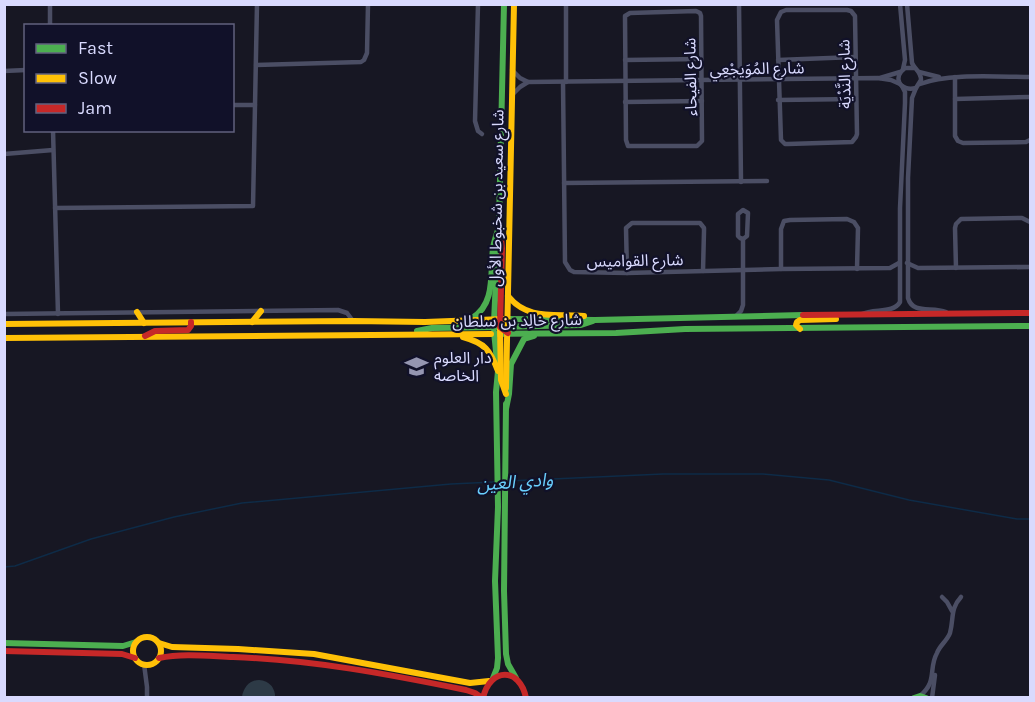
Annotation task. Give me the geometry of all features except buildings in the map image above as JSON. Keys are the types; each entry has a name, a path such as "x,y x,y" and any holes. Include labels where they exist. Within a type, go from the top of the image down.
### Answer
{"main road":[{"name":"شارع سعيد بن شخبوط الأول","path":"483,698 485,688 497,668 498,658 495,580 498,507 495,392 501,326 498,230 504,4"},
{"name":"شارع سعيد بن شخبوط الأول","path":"501,326 508,296 514,4"},
{"path":"499,220 502,248 501,385 506,394 504,591 506,654 510,669 534,698"},
{"path":"425,322 478,316 490,291 493,252 498,230"},
{"path":"508,296 516,306 530,313 579,315 595,320"},
{"path":"252,322 261,311"},
{"path":"137,312 144,323"},
{"path":"961,327 975,323 1001,322 1006,317 1005,313"},
{"name":"شارع خالِد بن سلطان","path":"4,338 449,334 501,326 595,320 1030,313"},
{"path":"800,329 796,325 799,321 837,319 849,315"},
{"path":"143,337 155,331 188,330 191,328 191,322"},
{"name":"شارع خالِد بن سلطان","path":"4,324 425,322 501,326 550,333 616,333 685,329 1030,326"},
{"path":"412,334 432,328 501,326"},
{"path":"506,410 511,364 523,341 529,337 550,333"},
{"path":"449,334 473,340 486,347 491,352 498,371"},
{"path":"4,643 123,646 148,637 172,647 295,651 470,683 480,683 505,675 516,678"},
{"path":"135,658 133,648 136,642"},
{"path":"4,651 122,654 144,664 154,663 159,658 161,649 159,643"},
{"path":"159,658 175,655 283,659 339,665 466,690 483,698"},
{"path":"525,688 526,698"}],"street":[{"path":"50,24 50,5 58,4"},
{"path":"55,208 253,206 257,4"},
{"path":"256,65 361,62 367,53 368,4"},
{"path":"478,4 475,121 478,131 482,134"},
{"name":"شارع القواميس","path":"566,4 565,262 570,270 577,273 627,273 890,268 899,263"},
{"path":"739,4 741,182"},
{"path":"861,315 869,311 893,309 897,307 900,299 900,208 905,95 899,80 905,60 900,4"},
{"path":"907,4 912,60 915,68"},
{"name":"شارع النَّدْيَة","path":"786,10 851,11 855,16 855,57 857,134 852,142 788,144 783,142 780,137 778,99 777,16 786,10"},
{"name":"شارع الفيحاء","path":"696,11 700,13 701,59 703,139 701,143 697,147 628,146 625,102 625,18 627,14 696,11"},
{"path":"778,60 855,57"},
{"path":"625,60 701,59"},
{"path":"902,71 908,67 915,68 920,72 947,78"},
{"path":"4,71 24,70"},
{"path":"512,70 528,82"},
{"name":"شارع المُوَيجْعِي","path":"878,78 902,71"},
{"path":"920,72 921,80 912,98 908,178 908,298 910,305 916,309 935,309 949,313"},
{"path":"901,85 909,89 930,80 947,78 1030,77"},
{"name":"شارع المُوَيجْعِي","path":"528,82 878,78 891,80 901,85"},
{"path":"955,78 955,136 958,141 963,143 1030,140"},
{"path":"512,96 528,82"},
{"path":"955,99 1030,97"},
{"path":"778,99 856,99"},
{"path":"625,102 702,101"},
{"path":"234,105 255,105"},
{"path":"53,132 58,314"},
{"path":"4,154 53,150"},
{"path":"564,183 766,181"},
{"path":"736,316 743,305 743,239 747,236 748,213 743,210 738,214 738,236 743,239"},
{"path":"956,268 955,228 961,219 1022,218 1030,222"},
{"path":"781,269 781,229 784,221 847,219 854,222 858,228 857,268"},
{"path":"627,273 626,228 632,223 700,223 704,228 703,271"},
{"path":"907,263 918,268"},
{"path":"908,274 918,268 1030,267"},
{"name":"شارع القواميس","path":"890,268 899,273"},
{"path":"743,305 752,316"},
{"path":"4,314 338,310 347,313 353,321"},
{"path":"942,597 952,612"},
{"path":"920,697 930,685 936,654 947,640 952,612 961,597"},
{"path":"144,664 147,698"},
{"path":"932,698 935,679 933,670"}],"waterway":[{"name":"وادي العين","path":"508,481 663,474 763,474 829,480 909,500 1017,519 1030,519"},
{"name":"وادي العين","path":"4,567 15,566 91,539 174,517 242,503 494,482"}],"traffic: fast":[{"path":"499,223 504,4"},
{"path":"472,318 480,312 488,296 493,248 498,230"},
{"path":"494,322 498,236"},
{"path":"504,319 595,320 803,315"},
{"path":"500,327 581,325 593,321"},
{"path":"417,331 432,328 500,327 501,325"},
{"path":"491,334 616,333 685,329 1030,326"},
{"path":"493,678 498,658 495,581 498,507 496,392 498,371 494,332"},
{"path":"506,409 511,364 524,339 534,336"},
{"path":"506,404 504,591 506,654 508,664 516,678"},
{"path":"4,643 123,646 136,642"},
{"path":"914,698 920,696 926,698"}],"traffic: slow":[{"path":"506,388 514,4"},
{"path":"508,296 516,304 533,313 584,316"},
{"path":"252,322 261,311"},
{"path":"137,312 144,323"},
{"path":"4,324 425,322 504,319"},
{"path":"800,329 796,325 800,320 836,319"},
{"path":"500,329 501,380 506,394"},
{"path":"4,338 491,334"},
{"path":"463,337 486,348 498,371"},
{"path":"147,637 157,641 161,651 157,661 147,665 137,661 133,651 137,641 147,637"},
{"path":"159,643 172,647 314,654 470,683 489,681"}],"traffic: jam":[{"path":"499,220 502,248 500,327 508,333"},
{"path":"803,315 1030,313"},
{"path":"145,336 155,331 188,330 191,322"},
{"path":"4,651 122,654 135,658"},
{"path":"159,658 205,656 321,665 379,673 466,690 482,698"},
{"path":"483,698 492,681 498,676 505,675 512,676 518,681 526,698"}],"place":[{"name":"دار العلوم الخاصه","path":"416,366"}]}
